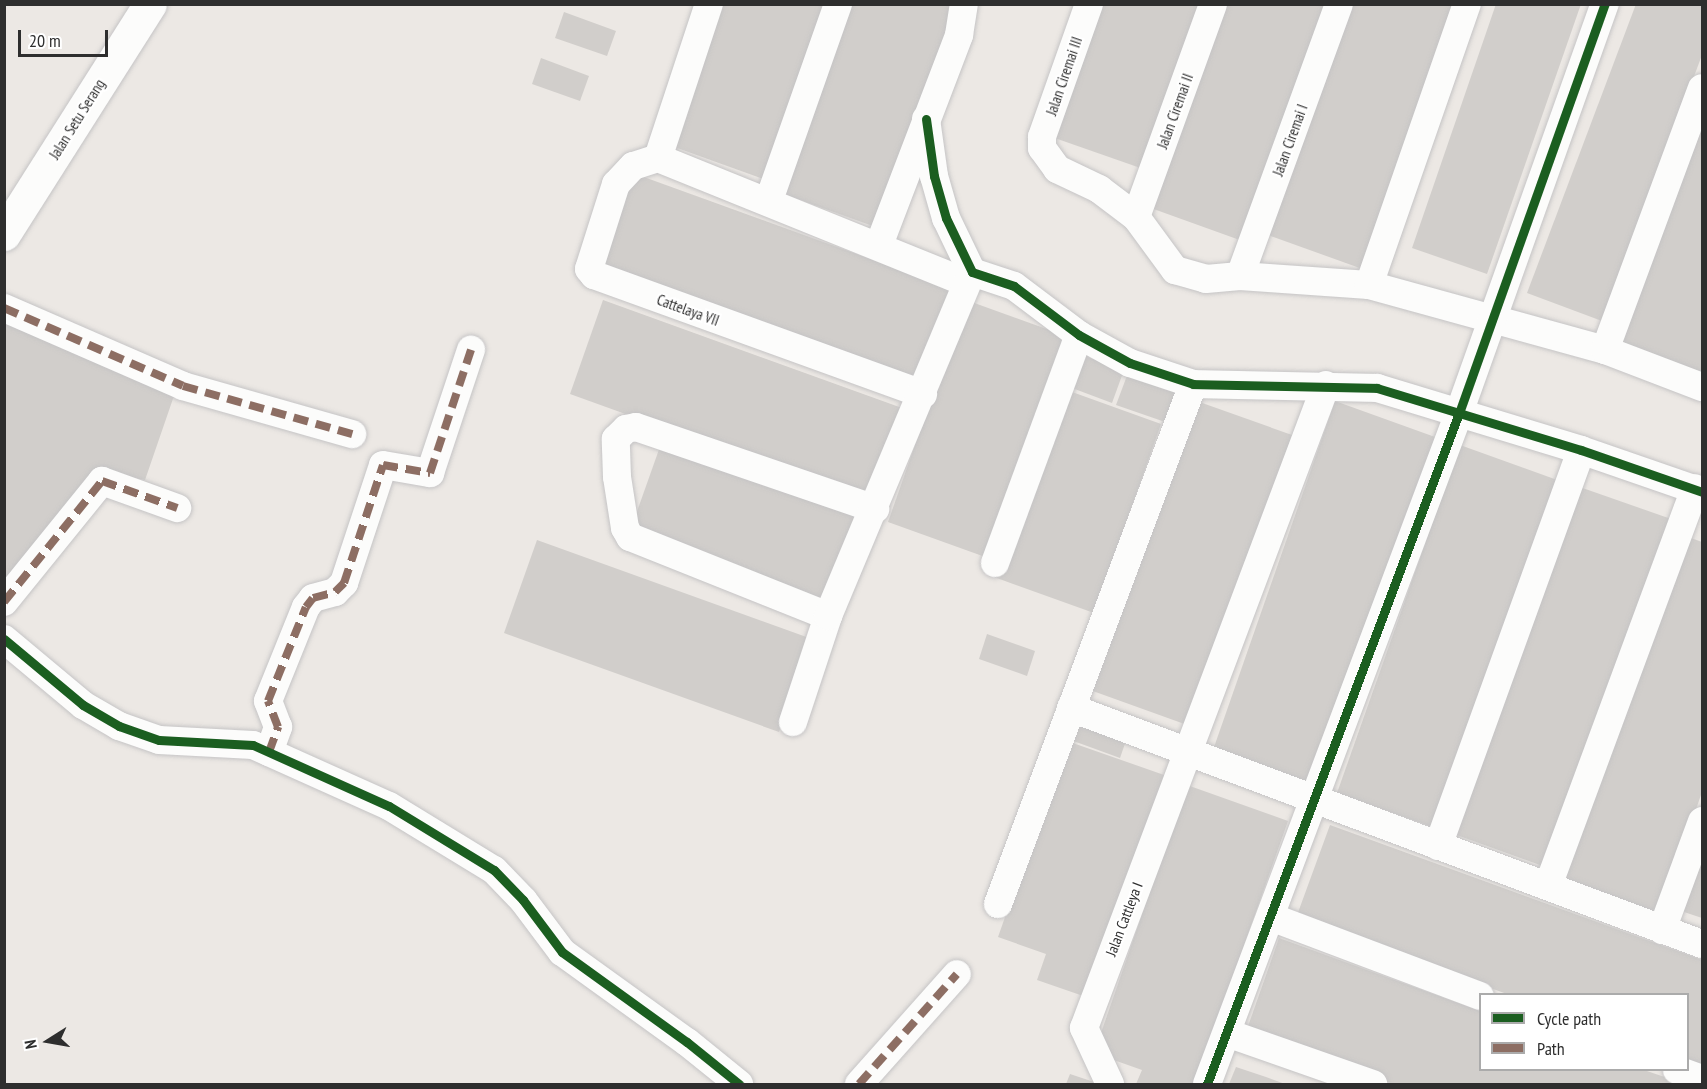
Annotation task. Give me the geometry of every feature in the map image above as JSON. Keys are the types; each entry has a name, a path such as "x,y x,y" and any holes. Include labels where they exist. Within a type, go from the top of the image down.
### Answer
{"street":[{"name":"Jalan Setu Serang","path":"4,234 150,4"},
{"path":"709,4 658,158 879,245 970,278 1014,286 1079,335 1130,363 1192,384 1326,385 1377,388 1462,403 1581,450 1699,490 1548,886"},
{"path":"769,200 838,4"},
{"path":"879,245 958,35 964,4"},
{"name":"Jalan Ciremai III","path":"1089,4 1042,137 1042,148 1057,170 1098,189 1136,217"},
{"name":"Jalan Ciremai II","path":"1136,217 1213,4"},
{"name":"Jalan Ciremai I","path":"1240,276 1339,4"},
{"path":"1369,285 1467,4"},
{"path":"1207,1084 1462,403 1605,4"},
{"path":"1605,350 1702,88"},
{"path":"793,722 828,616 970,278 946,218 934,176 926,118"},
{"name":"Cattelaya VII","path":"658,158 633,166 616,184 589,269 594,275 923,394"},
{"path":"1136,217 1175,270 1206,279 1240,276 1369,285 1488,329 1605,350 1702,387"},
{"path":"4,308 183,386 352,434"},
{"path":"995,563 1079,335"},
{"path":"269,752 278,727 268,701 306,607 314,598 335,592 344,583 383,465 430,473 471,350"},
{"path":"998,904 1192,384"},
{"name":"Jalan Cattleya I","path":"1110,1084 1084,1028 1326,385"},
{"path":"828,616 630,537 625,528 617,477 616,439 626,429 636,427 874,509"},
{"path":"1438,846 1581,450"},
{"path":"4,602 102,481 177,508"},
{"path":"4,639 83,705 119,726 159,740 237,742 269,752 389,806 494,870 523,900 562,952 687,1042 739,1084"},
{"path":"1071,708 1702,944"},
{"path":"1662,930 1702,821"},
{"path":"1271,917 1479,996"},
{"path":"859,1084 957,974"},
{"path":"1227,1033 1373,1084"},
{"path":"1680,1071 1702,1079"}],"building":[{"path":"718,4 831,4 769,181 669,145"},
{"path":"847,4 959,4 881,229 781,193"},
{"path":"1095,4 1207,4 1149,171 1049,136"},
{"path":"1219,4 1332,4 1248,243 1148,207"},
{"path":"1349,4 1462,4 1368,271 1268,235"},
{"path":"1496,4 1581,4 1487,274 1412,248"},
{"path":"1636,4 1702,4 1702,55 1602,321 1527,293"},
{"path":"564,12 616,31 607,56 555,38"},
{"path":"541,58 589,76 580,101 532,84"},
{"path":"1702,116 1702,374 1622,345"},
{"path":"630,172 953,289 920,383 597,266"},
{"path":"603,300 902,408 869,502 570,394"},
{"path":"966,300 1066,336 988,558 888,522"},
{"path":"4,315 176,390 145,480 98,471 4,591"},
{"path":"1076,353 1124,370 1112,403 1064,385"},
{"path":"1128,373 1180,391 1168,423 1116,405"},
{"path":"1061,388 1161,424 1094,613 994,577"},
{"path":"1191,399 1292,435 1190,726 1090,690"},
{"path":"1335,401 1435,437 1313,785 1213,750"},
{"path":"662,441 860,512 827,606 629,534"},
{"path":"1460,445 1560,481 1438,829 1337,793"},
{"path":"1574,485 1674,520 1551,869 1451,833"},
{"path":"1680,534 1702,542 1702,792 1658,918 1558,882"},
{"path":"537,540 812,639 779,732 504,633"},
{"path":"987,634 1035,651 1027,676 979,659"},
{"path":"1077,714 1129,732 1120,758 1068,739"},
{"path":"1067,741 1167,776 1089,998 1037,980 1046,954 998,937"},
{"path":"1187,785 1288,821 1195,1084 1136,1084 1142,1070 1094,1053"},
{"path":"1330,825 1702,960 1702,1065 1689,1060 1689,993 1504,993 1296,918"},
{"path":"1702,850 1702,918 1681,911"},
{"path":"1279,938 1479,1011 1479,1071 1647,1071 1685,1084 1393,1084 1246,1032"},
{"path":"1236,1067 1266,1077 1285,1084 1229,1084"},
{"path":"1070,1074 1094,1082 1093,1084 1066,1084"}],"marked path":[{"path":"4,308 183,386 352,434"},
{"path":"269,752 278,727 268,701 306,607 313,598 335,592 344,583 383,465 430,473 471,350"},
{"path":"4,602 102,481 177,508"},
{"path":"859,1084 957,974"}],"cycle path":[{"path":"1207,1084 1459,413 1605,4"},
{"path":"926,119 934,176 946,218 972,272 1014,286 1079,335 1130,363 1193,384 1377,388 1581,450 1702,492"},
{"path":"4,639 83,705 119,726 159,740 253,745 389,806 494,870 523,900 562,952 687,1042 739,1084"}]}
